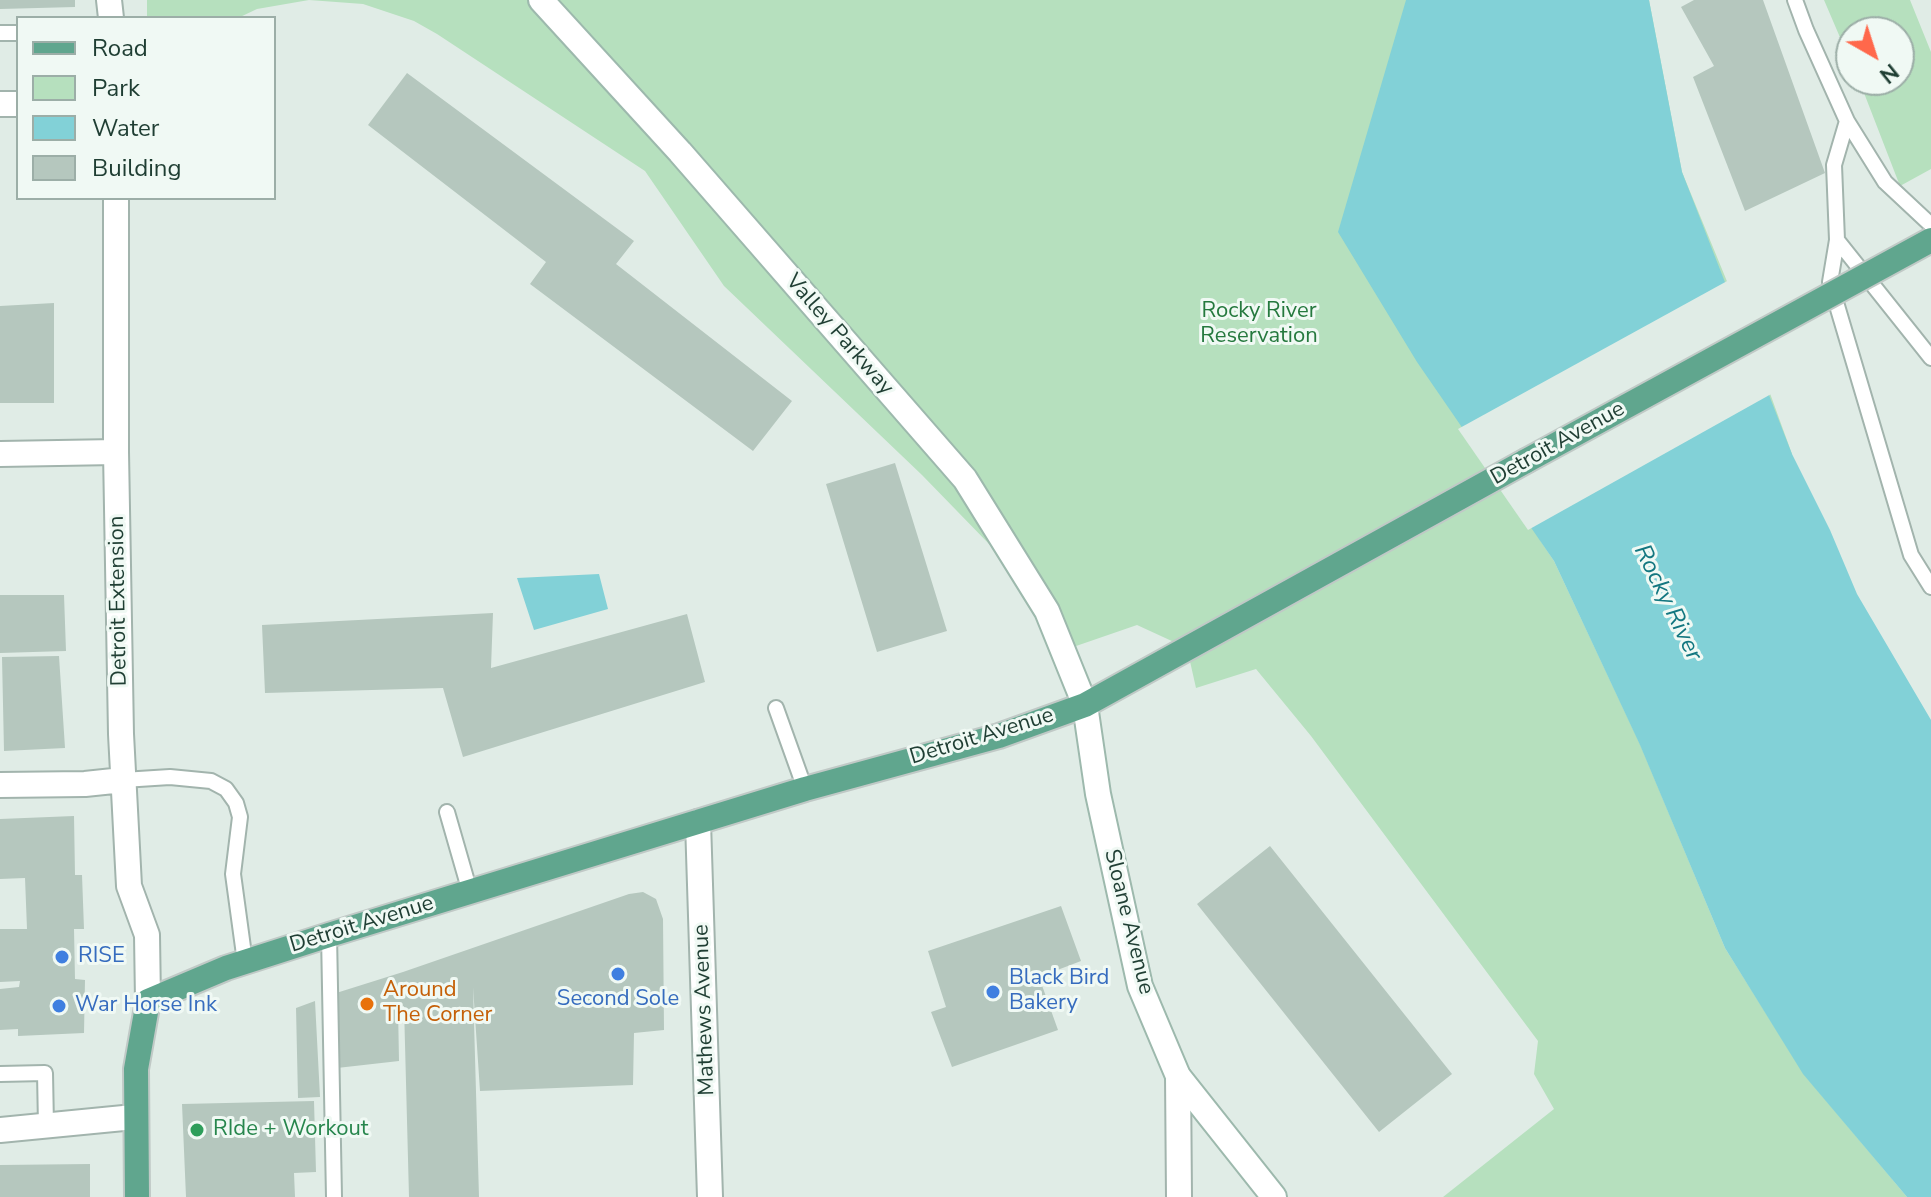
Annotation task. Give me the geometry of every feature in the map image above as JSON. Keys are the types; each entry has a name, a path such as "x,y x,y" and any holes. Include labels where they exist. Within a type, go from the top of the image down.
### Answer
{"main road":[{"name":"Detroit Avenue","path":"148,1001 245,962 329,935 805,789 999,736 1085,705 1931,240"},
{"path":"137,1197 136,1069 148,1001"}],"street":[{"name":"Valley Parkway","path":"541,0 680,152 965,479 1047,611 1085,705"},
{"name":"Detroit Extension","path":"116,200 116,452 123,780 129,886 147,935 148,1001"},
{"path":"0,454 116,452"},
{"name":"Sloane Avenue","path":"1085,705 1098,794 1140,986 1178,1076 1274,1197"},
{"path":"0,785 85,784 123,780"},
{"name":"Mathews Avenue","path":"698,822 710,1197"},
{"path":"1178,1076 1179,1197"},
{"path":"0,1130 134,1117"}],"lane":[{"path":"1795,0 1847,121 1885,182 1931,225"},
{"path":"1847,121 1834,165 1837,240 1830,282 1911,555 1931,587"},
{"path":"1837,240 1931,358"},
{"path":"776,708 805,789"},
{"path":"123,780 170,777 211,781 226,789 236,803 240,817 233,874 245,962"},
{"path":"447,812 470,892"},
{"path":"329,935 334,1197"},
{"path":"0,1074 45,1073 46,1126"}],"green space":[{"path":"147,0 309,0 257,9 242,16 147,16"},
{"name":"Rocky River Reservation","path":"309,0 1649,0 1682,172 1747,330 1792,454 1540,540 1554,561 1640,744 1725,948 1804,1074 1907,1197 1443,1197 1554,1109 1534,1074 1538,1041 1311,736 1256,669 1196,688 1187,648 1137,625 1050,655 1025,581 922,475 724,286 645,171 414,21 363,4"},
{"path":"1824,0 1910,0 1931,52 1931,169 1900,186 1865,96 1915,96 1915,16 1835,16 1835,26"}],"water":[{"name":"Rocky River","path":"1406,0 1649,0 1682,172 1792,454 1830,530 1857,594 1931,720 1931,1197 1907,1197 1803,1074 1725,948 1640,745 1554,561 1417,362 1338,232"},
{"path":"599,574 608,609 534,630 517,578"}],"pier":[{"path":"1729,280 1773,393 1528,530 1458,429"}],"building":[{"path":"0,0 75,0 75,7 0,9"},
{"path":"1694,0 1763,0 1825,173 1745,211 1693,77 1714,66 1681,7"},
{"path":"407,73 634,241 616,264 792,401 753,451 530,284 546,262 368,125"},
{"path":"54,303 54,403 0,403 0,306"},
{"path":"895,463 947,631 877,652 826,484"},
{"path":"0,595 64,595 66,651 0,653"},
{"path":"493,613 491,668 687,614 705,682 463,757 443,688 265,693 262,625"},
{"path":"59,656 65,748 4,751 2,657"},
{"path":"74,816 75,875 82,875 84,929 74,929 75,979 85,980 84,1033 18,1036 18,1029 0,1030 0,989 19,987 20,981 0,982 0,929 27,929 25,878 0,879 0,819"},
{"path":"1270,846 1452,1074 1379,1132 1197,904"},
{"path":"643,892 656,899 663,919 664,1030 634,1033 633,1085 480,1091 473,987 479,1197 409,1197 404,1006 398,1007 399,1061 337,1068 333,994 629,894"},
{"name":"Black Bird Bakery","path":"1061,906 1081,961 1039,977 1058,1030 952,1067 931,1012 946,1007 928,951"},
{"path":"315,1001 320,1097 298,1098 296,1008"},
{"path":"314,1101 316,1172 294,1173 295,1197 186,1197 182,1104"},
{"path":"90,1164 90,1197 0,1197 0,1165"}],"place":[{"name":"RISE","path":"62,957"},
{"name":"Second Sole","path":"618,974"},
{"name":"Black Bird Bakery","path":"993,992"},
{"name":"Around The Corner","path":"367,1004"},
{"name":"War Horse Ink","path":"59,1006"},
{"name":"RIde + Workout","path":"197,1130"}]}
